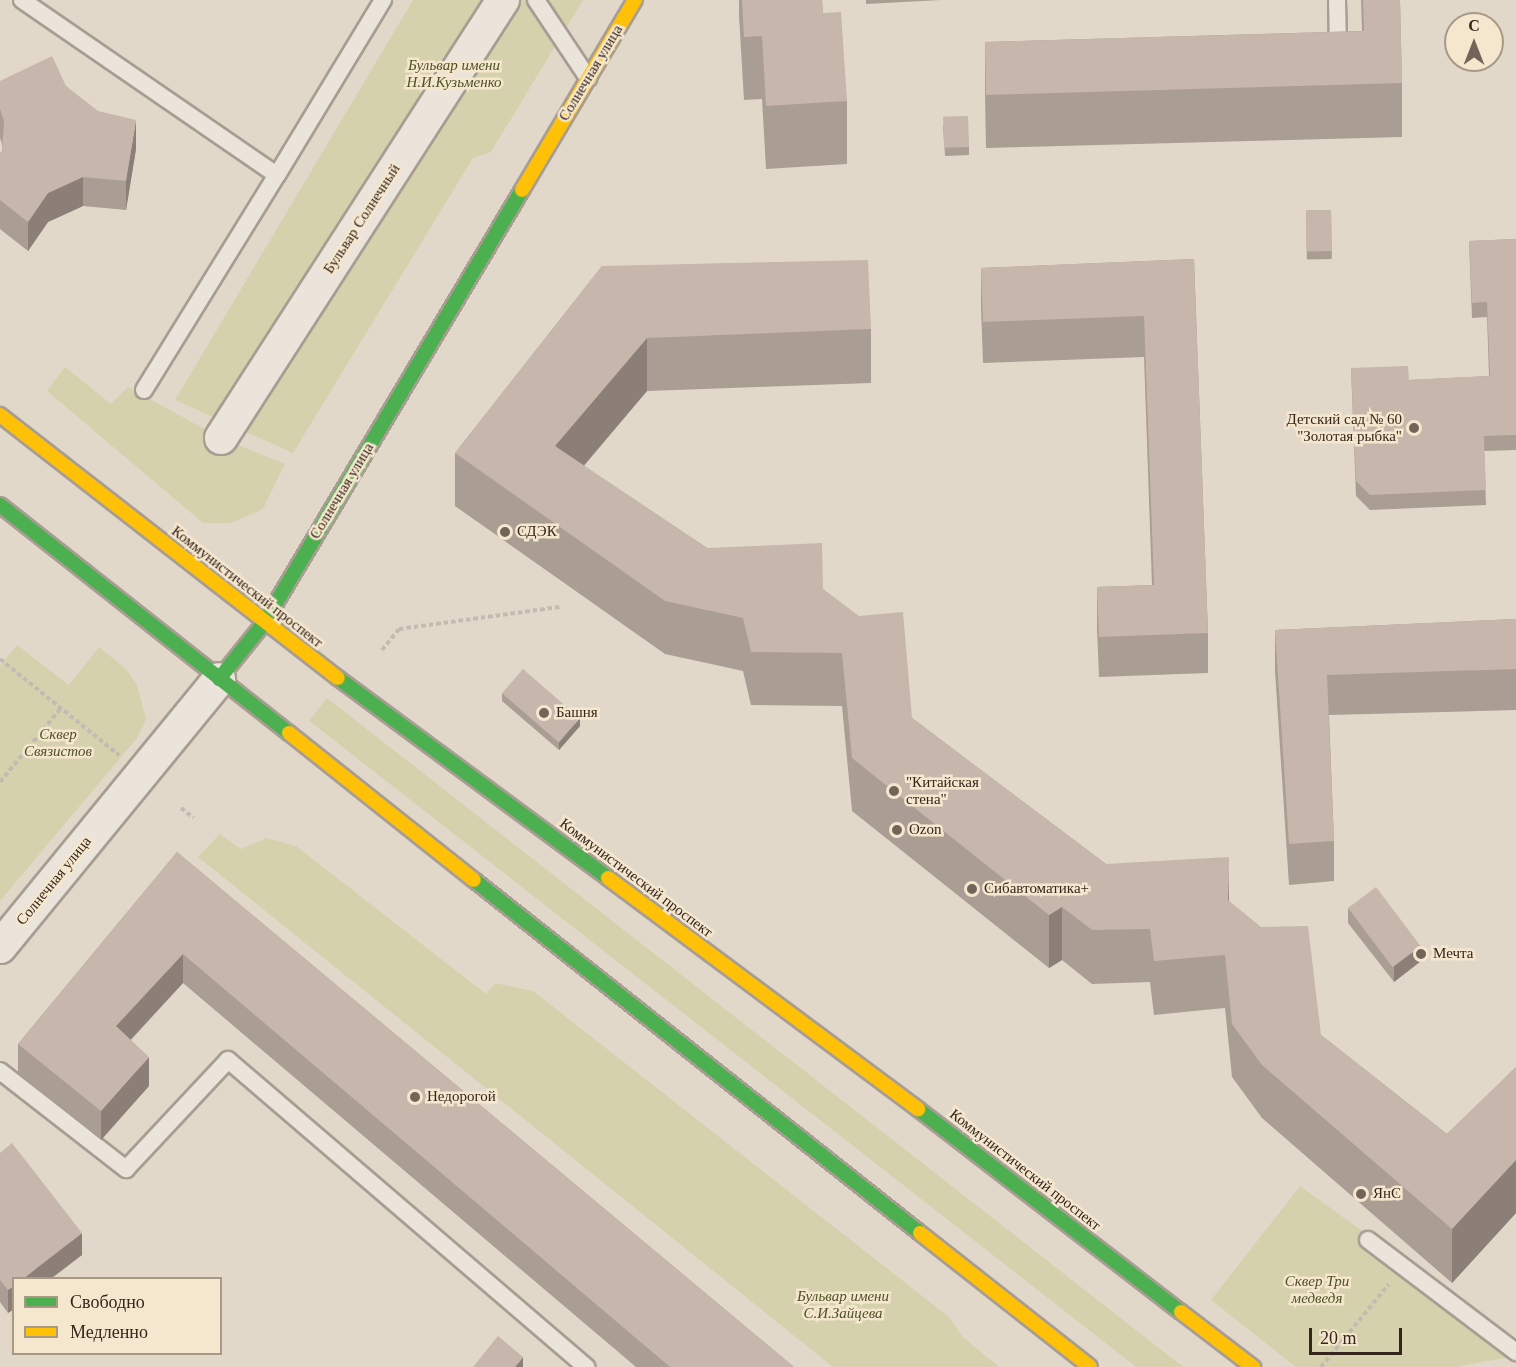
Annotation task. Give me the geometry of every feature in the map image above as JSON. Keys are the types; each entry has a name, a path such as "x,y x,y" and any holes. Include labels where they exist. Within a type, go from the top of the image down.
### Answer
{"main road":[{"name":"Солнечная улица","path":"219,679 264,623 635,0"},
{"name":"Коммунистический проспект","path":"0,414 264,623 879,1079 1253,1367"},
{"path":"0,505 1090,1367"}],"street":[{"name":"Бульвар Солнечный","path":"221,438 503,0"},
{"name":"Солнечная улица","path":"2,940 219,679"}],"lane":[{"path":"144,390 383,0"},
{"path":"536,0 588,78"},
{"path":"1314,48 1338,47 1337,0"},
{"path":"26,1 277,176"},
{"path":"0,1071 126,1168 228,1060 586,1367"},
{"path":"1368,1240 1516,1352"}],"path":[{"path":"382,650 399,629 560,607"},
{"path":"0,659 125,760"},
{"path":"0,782 61,708"},
{"path":"181,808 194,818"},
{"path":"1321,1367 1403,1267"}],"green space":[{"name":"Бульвар имени Н.И.Кузьменко","path":"413,0 583,0 491,152 473,158 293,453 175,400"},
{"path":"65,367 111,404 128,387 221,438 285,464 263,509 231,523 203,523 47,391"},
{"name":"Сквер Связистов","path":"17,645 69,685 99,647 126,669 137,685 146,719 137,738 0,901 0,666"},
{"path":"327,698 1183,1367 1136,1367 309,721"},
{"name":"Бульвар имени С.И.Зайцева","path":"220,834 241,849 266,838 296,846 486,994 495,983 533,991 949,1317 963,1337 999,1367 833,1367 198,857"},
{"name":"Сквер Три медведя","path":"1300,1186 1516,1342 1516,1356 1455,1367 1296,1367 1211,1300"}],"building":[{"path":"742,0 822,0 823,13 841,12 847,101 766,106 762,36 744,37"},
{"path":"1363,0 1400,0 1402,83 986,95 985,42 1364,31"},
{"path":"52,56 66,86 98,111 136,120 126,181 83,177 48,193 28,222 0,200 0,153 4,121 0,109 0,81"},
{"path":"968,116 969,147 944,148 943,117"},
{"path":"1306,210 1331,210 1332,251 1307,251"},
{"path":"1516,239 1516,435 1484,436 1486,490 1370,495 1356,481 1351,368 1408,366 1409,380 1490,376 1487,302 1472,303 1469,241"},
{"path":"1194,259 1208,633 1099,637 1097,587 1154,585 1144,316 983,322 981,268"},
{"path":"868,260 871,329 647,338 555,446 707,548 822,543 823,589 859,616 903,612 912,718 1106,864 1229,857 1228,900 1261,927 1308,926 1321,1035 1447,1134 1516,1067 1516,1160 1452,1229 1262,1065 1232,1024 1225,955 1154,961 1150,929 1092,930 1062,907 1049,915 852,758 842,653 751,652 743,618 665,601 455,453 602,266"},
{"path":"1516,619 1516,669 1327,675 1334,841 1289,844 1275,630"},
{"path":"523,669 580,718 559,742 502,693"},
{"path":"177,852 794,1367 670,1367 183,954 116,1026 149,1057 101,1111 18,1044"},
{"path":"1376,887 1421,946 1393,967 1348,908"},
{"path":"12,1143 82,1233 25,1277 12,1277 12,1287 8,1290 0,1280 0,1153"},
{"path":"498,1336 523,1357 515,1367 473,1367"}],"traffic: fast":[{"path":"219,679 264,623 522,190"},
{"path":"0,505 289,733"},
{"path":"338,678 608,878"},
{"path":"474,880 920,1233"},
{"path":"918,1109 1181,1312"}],"traffic: slow":[{"path":"522,190 635,0"},
{"path":"0,415 338,678"},
{"path":"289,733 474,880"},
{"path":"608,878 918,1109"},
{"path":"920,1233 1090,1367"},
{"path":"1181,1312 1253,1367"}],"place":[{"name":"Детский сад № 60 \"Золотая рыбка\"","path":"1414,428"},
{"name":"СДЭК","path":"505,532"},
{"name":"Башня","path":"544,713"},
{"name":"\"Китайская стена\"","path":"894,791"},
{"name":"Ozon","path":"897,830"},
{"name":"Сибавтоматика+","path":"972,889"},
{"name":"Мечта","path":"1421,954"},
{"name":"Недорогой","path":"415,1097"},
{"name":"ЯнС","path":"1361,1194"}]}
